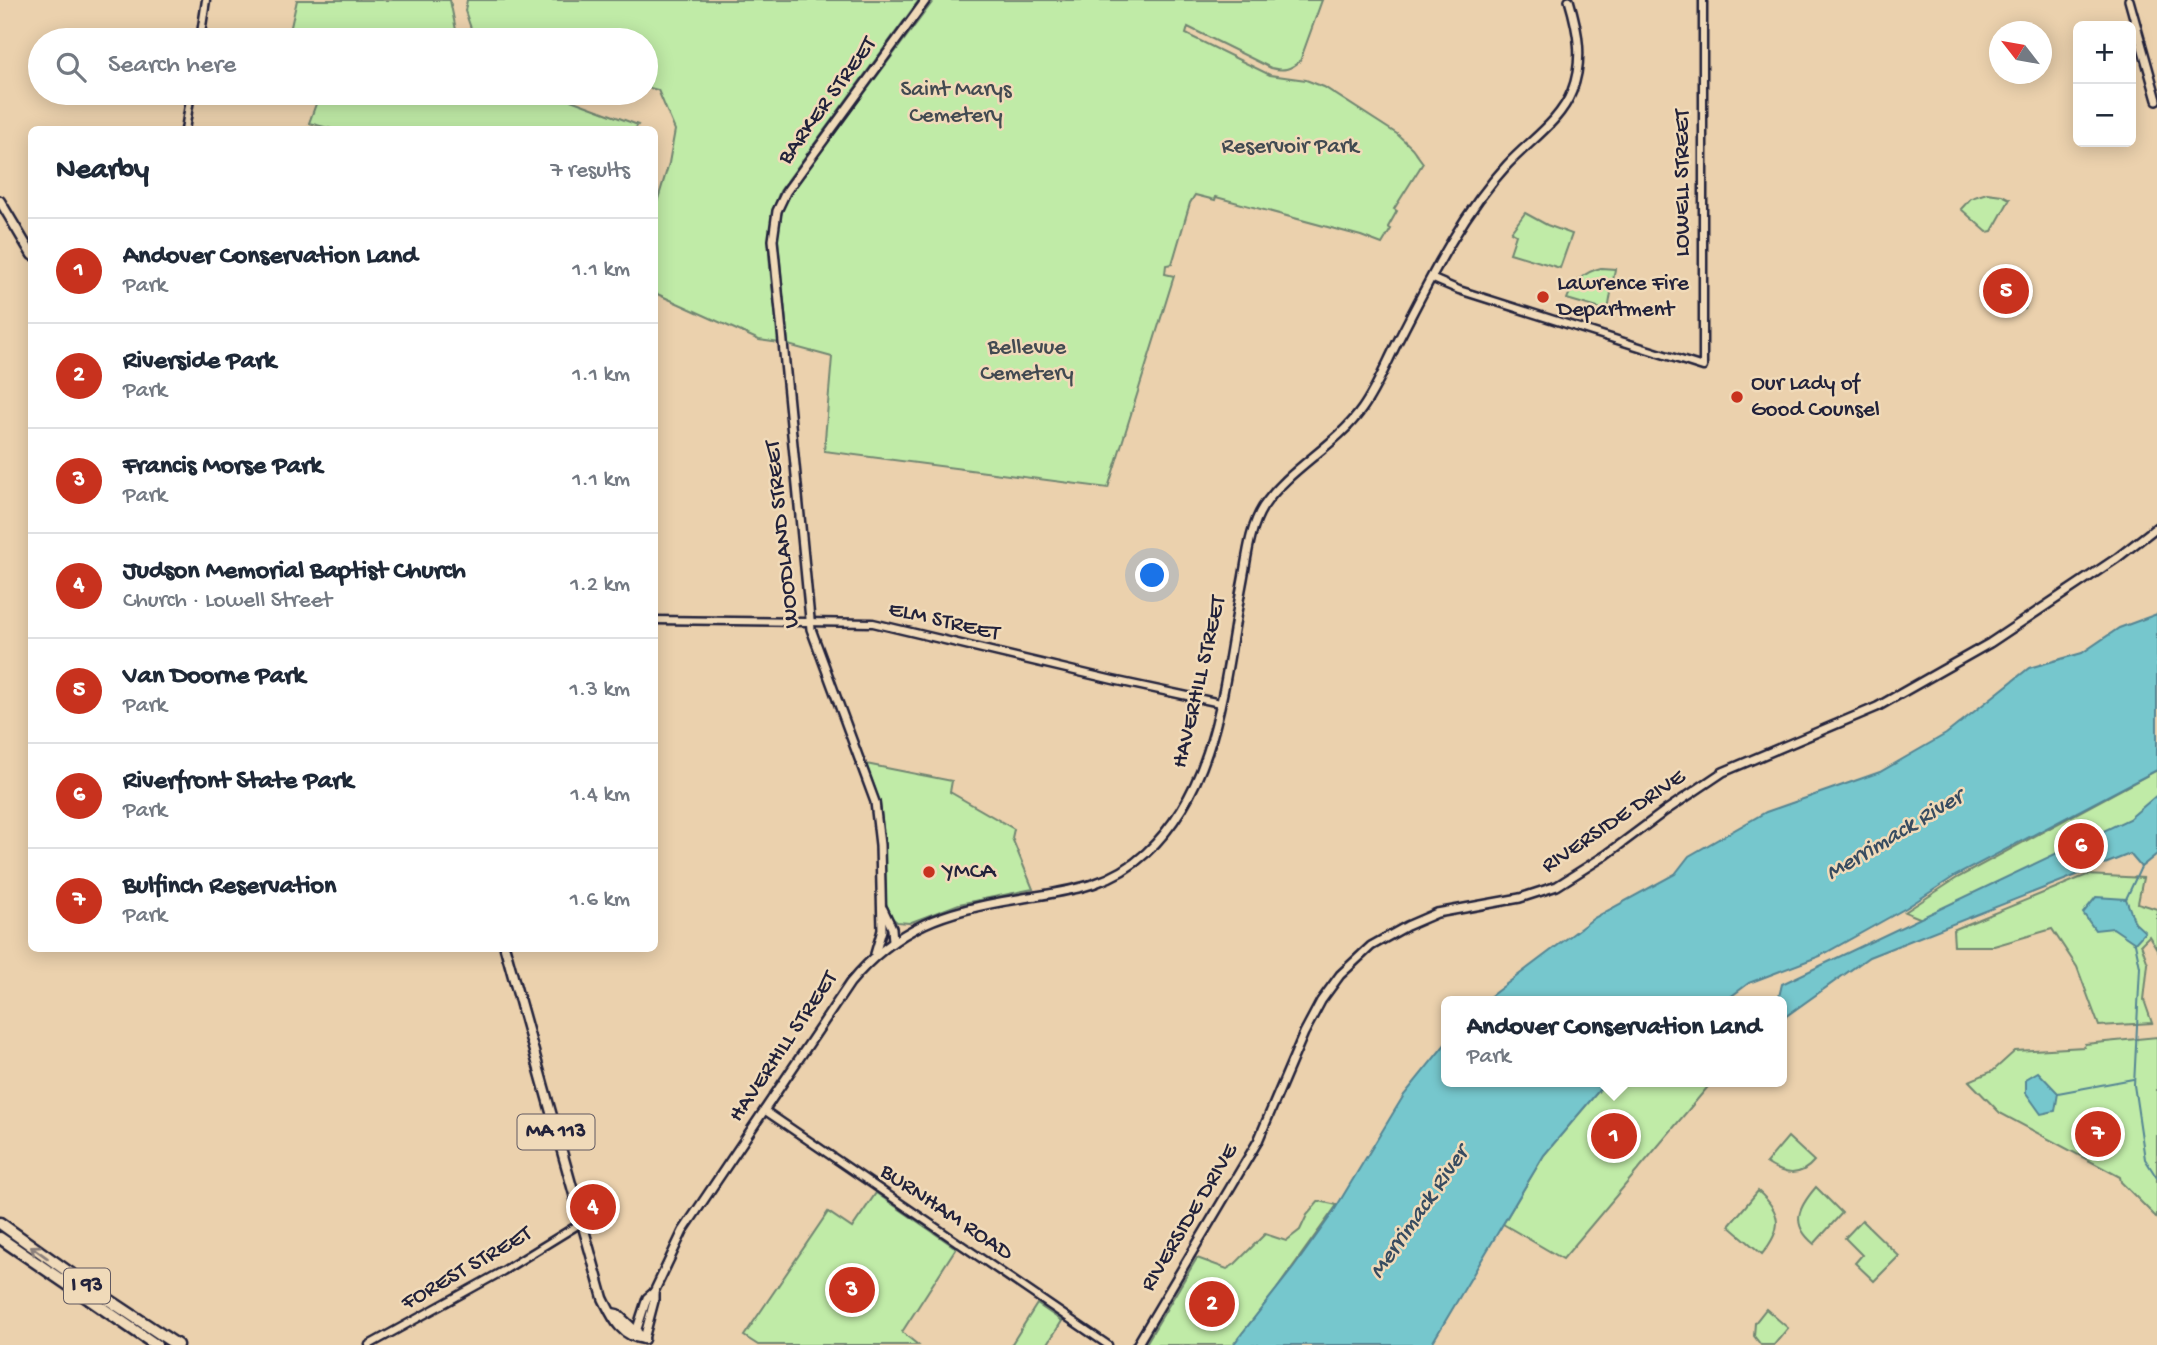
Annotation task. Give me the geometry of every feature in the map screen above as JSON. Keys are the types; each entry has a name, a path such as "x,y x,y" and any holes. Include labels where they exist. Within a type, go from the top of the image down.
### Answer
{"highway":[{"name":"I 93","path":"0,1223 97,1293 177,1345"},
{"name":"I 93","path":"0,1238 156,1345"}],"main road":[{"name":"BARKER STREET","path":"786,192 926,0"},
{"name":"HAVERHILL STREET","path":"644,1342 654,1292 687,1223 850,983 873,957 911,930 951,914 984,905 1063,892 1093,885 1115,876 1130,867 1161,837 1177,816 1198,780 1210,746 1248,551 1261,510 1294,472 1331,441 1362,409 1430,278 1469,214 1508,163 1552,122 1572,94 1580,54 1577,28 1569,0"},
{"path":"2129,0 2157,100"},
{"name":"WOODLAND STREET","path":"786,192 777,211 773,240 810,623 813,639 875,802 880,845 882,930 873,957"},
{"path":"0,201 28,248"},
{"name":"RIVERSIDE DRIVE","path":"1137,1345 1258,1141 1304,1033 1321,1001 1340,975 1371,946 1437,913 1520,898 1564,882 1723,772 1877,707 1990,643 2126,552 2157,527"},
{"name":"WOODLAND STREET","path":"882,906 892,928 892,941"},
{"path":"889,922 911,930"},
{"path":"882,930 892,941"},
{"name":"MA 113","path":"506,952 600,1288 617,1325 634,1338"},
{"name":"HAVERHILL STREET","path":"634,1338 647,1298 654,1292"},
{"path":"634,1338 644,1342"}],"street":[{"path":"202,28 206,0"},
{"name":"LOWELL STREET","path":"1430,278 1469,293 1703,367 1703,0"},
{"path":"186,126 189,105"},
{"name":"ELM STREET","path":"658,620 873,623 1109,680 1220,703"},
{"name":"BURNHAM ROAD","path":"764,1110 1108,1345"},
{"name":"FOREST STREET","path":"369,1345 503,1271 581,1223"}],"green space":[{"path":"297,0 450,0 456,28 291,28"},
{"path":"467,0 919,0 780,191 770,228 769,247 780,343 759,340 658,294 658,199 675,130 658,90 658,28 471,28 465,11"},
{"name":"Bellevue Cemetery","path":"934,0 1322,0 1300,61 1286,69 1271,68 1188,27 1186,34 1270,75 1306,80 1324,87 1397,134 1423,163 1394,209 1397,211 1388,227 1391,229 1382,244 1216,197 1215,200 1195,195 1190,203 1172,264 1166,265 1165,274 1174,276 1108,488 824,451 832,357 788,345 778,241 780,219 795,186"},
{"path":"316,105 584,105 638,125 320,126 309,123"},
{"path":"1987,193 2010,199 1992,231 1987,232 1961,209 1971,198"},
{"path":"1525,213 1572,234 1560,268 1510,253 1516,235 1511,232"},
{"path":"1601,268 1615,269 1608,311 1567,299 1580,279"},
{"path":"2001,282 2027,300 2025,309 1991,312"},
{"name":"YMCA","path":"866,764 952,781 950,792 1014,829 1012,838 1033,889 959,904 909,923 897,922 891,917 886,903 880,802"},
{"path":"2157,770 2157,841 1939,926 1905,912 1957,878"},
{"path":"2087,875 2143,878 2138,903 2157,909 2157,949 2149,936 2141,944 2148,964 2144,1000 2152,1023 2099,1026 2077,967 2052,929 1994,946 1954,946 1953,930"},
{"path":"2157,1037 2157,1218 2121,1182 2120,1177 2000,1113 1969,1081 1993,1071 2015,1051 2084,1047 2085,1044"},
{"path":"1602,1087 1708,1087 1563,1259 1503,1224 1544,1155"},
{"path":"1788,1137 1814,1161 1803,1170 1785,1172 1766,1163"},
{"path":"1816,1187 1842,1213 1814,1244 1802,1230 1799,1216"},
{"path":"1758,1191 1772,1207 1777,1222 1773,1237 1762,1254 1729,1226"},
{"path":"876,1193 956,1248 902,1332 918,1345 758,1345 744,1336 828,1212 852,1228"},
{"path":"1319,1201 1337,1205 1233,1345 1145,1345 1197,1258 1227,1269 1265,1234 1286,1241 1300,1230 1307,1215"},
{"path":"1862,1220 1899,1256 1874,1281 1855,1263 1862,1255 1845,1238"},
{"path":"1037,1304 1062,1321 1047,1345 1011,1345"},
{"path":"1766,1309 1788,1328 1774,1345 1761,1345 1754,1336 1755,1323"}],"water":[{"name":"Merrimack River","path":"2157,614 2157,770 1955,876 1906,908 1820,956 1749,983 1732,996 1491,996 1594,918 1675,874 1689,856 1766,812 1880,772 1946,734 2029,668 2082,653 2119,628"},
{"path":"2157,795 2157,854 2141,867 2130,854 1869,957 1787,1015 1787,996 1779,996 1782,984 2129,819"},
{"path":"2096,897 2126,899 2135,923 2145,932 2135,943 2113,928 2095,930 2083,913"},
{"name":"Merrimack River","path":"1441,1049 1441,1087 1602,1087 1544,1155 1431,1345 1233,1345 1332,1214 1404,1095"},
{"path":"2038,1072 2058,1093 2055,1111 2041,1114 2026,1093 2026,1079"}],"waterway":[{"path":"2126,899 2141,867"},
{"path":"2135,943 2140,967 2134,1085 2145,1159 2157,1178"},
{"path":"2058,1093 2133,1079"}],"place":[{"name":"Van Doorne Park","path":"2006,291"},
{"name":"Lawrence Fire Department","path":"1543,297"},
{"name":"Our Lady of Good Counsel","path":"1737,397"},
{"name":"Riverfront State Park","path":"2081,846"},
{"name":"YMCA","path":"929,872"},
{"name":"Bulfinch Reservation","path":"2098,1134"},
{"name":"Andover Conservation Land","path":"1614,1136"},
{"name":"Judson Memorial Baptist Church","path":"593,1207"},
{"name":"Francis Morse Park","path":"852,1290"},
{"name":"Riverside Park","path":"1212,1304"}],"park label":[{"name":"Saint Marys Cemetery","path":"956,103"},
{"name":"Reservoir Park","path":"1290,147"}]}
